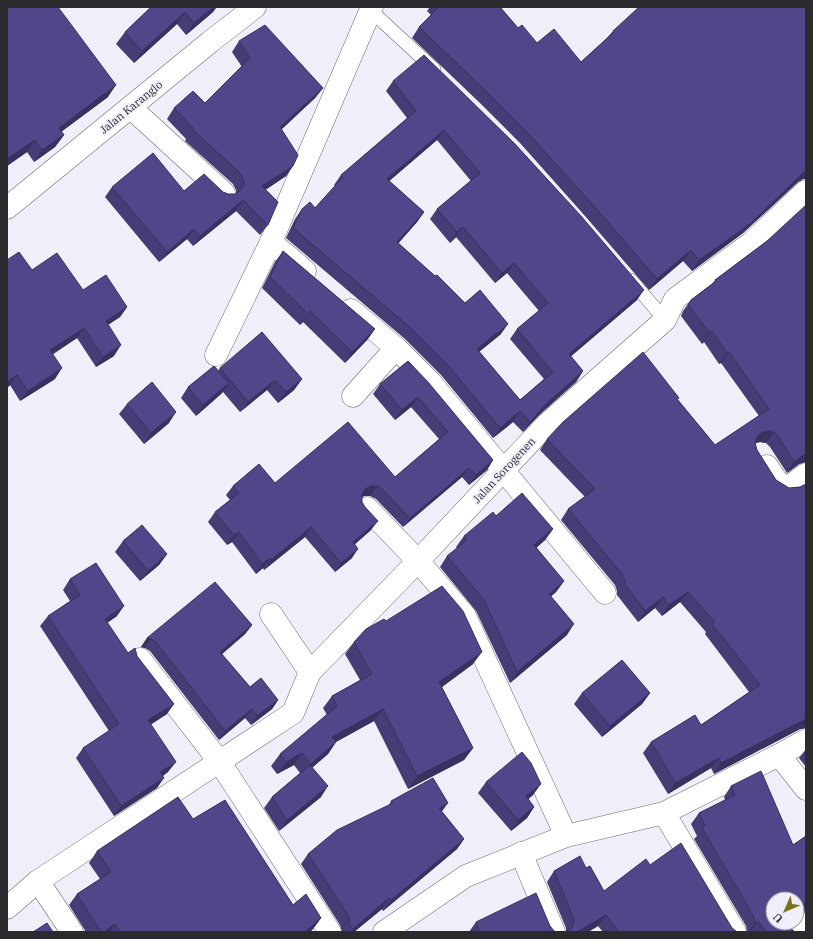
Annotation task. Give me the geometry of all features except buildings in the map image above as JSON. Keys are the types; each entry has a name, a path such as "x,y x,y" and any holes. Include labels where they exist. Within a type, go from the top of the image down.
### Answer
{"street":[{"name":"Jalan Karanglo","path":"7,208 255,7"},
{"path":"216,355 271,242 371,9"},
{"path":"131,108 224,193"},
{"name":"Jalan Sorogenen","path":"7,908 38,881 293,713 310,672 505,470 547,424 665,320 675,299 751,243 806,191"},
{"path":"271,242 318,283"},
{"path":"336,298 396,348 431,383 505,470 605,593"},
{"path":"353,396 396,348"},
{"path":"760,454 777,481 784,487 790,486 806,474"},
{"path":"367,508 418,561 465,616 566,836"},
{"path":"271,614 310,672"},
{"path":"140,659 219,762 330,932"},
{"path":"384,932 466,876 566,836 664,813 806,740"},
{"path":"779,755 806,789"},
{"path":"664,813 735,932"},
{"path":"521,853 554,932"},
{"path":"38,881 72,932"},
{"path":"794,932 806,924"}],"lane":[{"path":"371,9 441,76"},
{"path":"624,273 665,320"}]}
